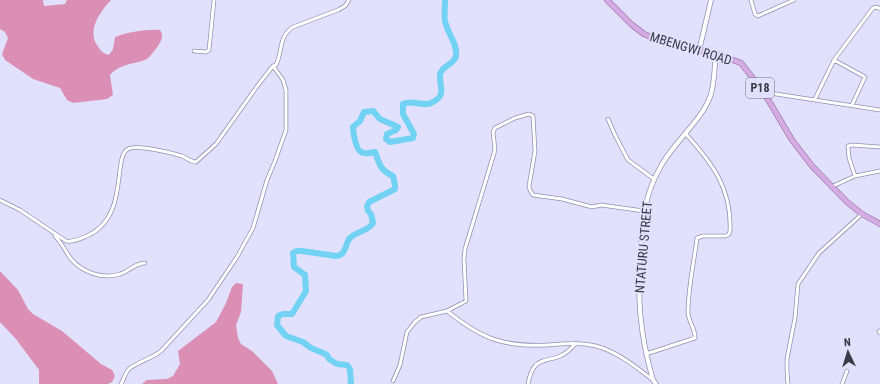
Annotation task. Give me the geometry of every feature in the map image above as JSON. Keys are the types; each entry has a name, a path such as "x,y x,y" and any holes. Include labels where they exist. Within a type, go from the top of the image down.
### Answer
{"main road":[{"name":"MBENGWI ROAD","path":"607,0 631,24 644,34 658,40 716,54 741,63 763,91 792,140 812,166 831,187 862,214 880,224"}],"street":[{"path":"194,51 208,52 209,50 214,0"},
{"path":"0,200 20,210 63,239 70,242 92,234 108,218 112,211 116,200 121,157 127,149 138,148 156,150 196,162 216,144 258,85 278,62 283,38 287,31 293,27 338,10 345,6 349,0"},
{"path":"699,51 711,0"},
{"path":"751,0 755,14 758,16 794,0"},
{"path":"815,99 834,60 873,8 877,7 880,9"},
{"name":"NTATURU STREET","path":"655,382 646,354 640,322 638,297 644,211 654,179 668,155 684,133 700,115 710,97 716,54"},
{"path":"834,60 865,77 852,105"},
{"path":"121,384 130,368 144,360 154,357 161,351 208,300 237,257 253,228 267,180 286,130 286,90 283,80 273,66"},
{"path":"763,91 880,110"},
{"path":"393,381 400,365 407,332 415,322 421,317 447,311 466,301 464,280 465,249 495,150 494,130 515,118 529,114 533,117 535,151 530,190 534,195 562,199 592,207 601,205 644,211"},
{"path":"608,118 615,136 628,160 654,179"},
{"path":"646,354 695,338 688,312 690,286 698,238 703,236 726,236 730,231 727,195 708,160 684,133"},
{"path":"855,176 849,158 848,146 880,147"},
{"path":"831,187 855,176 880,171"},
{"path":"788,384 787,359 795,318 798,284 819,253 862,214"},
{"path":"51,231 71,259 81,268 96,274 109,276 120,274 140,263 145,263"},
{"path":"447,311 471,329 503,343 519,345 576,343 596,346 614,353 655,382"},
{"path":"528,384 534,367 537,364 567,353 576,343"},
{"path":"842,384 847,371"}],"shaded area":[{"path":"0,0 43,0 44,6 65,4 67,0 111,0 96,21 93,33 97,45 103,53 109,55 113,49 115,37 120,35 143,30 160,30 162,38 147,59 118,68 110,75 113,95 107,99 73,103 67,100 60,88 33,79 5,60 2,54 8,38 5,32 0,29"},
{"path":"0,271 18,290 28,309 33,314 62,331 101,364 112,370 115,376 112,382 108,384 39,384 39,370 16,339 0,322"},
{"path":"236,283 243,284 241,312 236,325 238,338 241,344 252,351 272,371 278,384 142,384 147,380 167,379 173,376 180,364 178,351 216,322 232,287"}],"waterway":[{"path":"351,384 350,369 347,365 337,364 329,359 327,355 311,348 303,342 286,336 277,325 278,316 283,314 292,314 306,291 305,275 294,267 293,253 302,251 336,256 342,254 349,239 355,234 368,228 373,223 367,206 369,202 395,189 393,176 379,164 375,152 364,153 359,151 355,141 353,127 360,121 364,112 373,111 380,119 398,127 396,130 387,134 386,139 390,142 413,138 414,134 403,114 403,104 410,102 429,104 437,99 441,93 441,72 445,67 453,62 456,56 454,43 445,20 445,0"}]}
